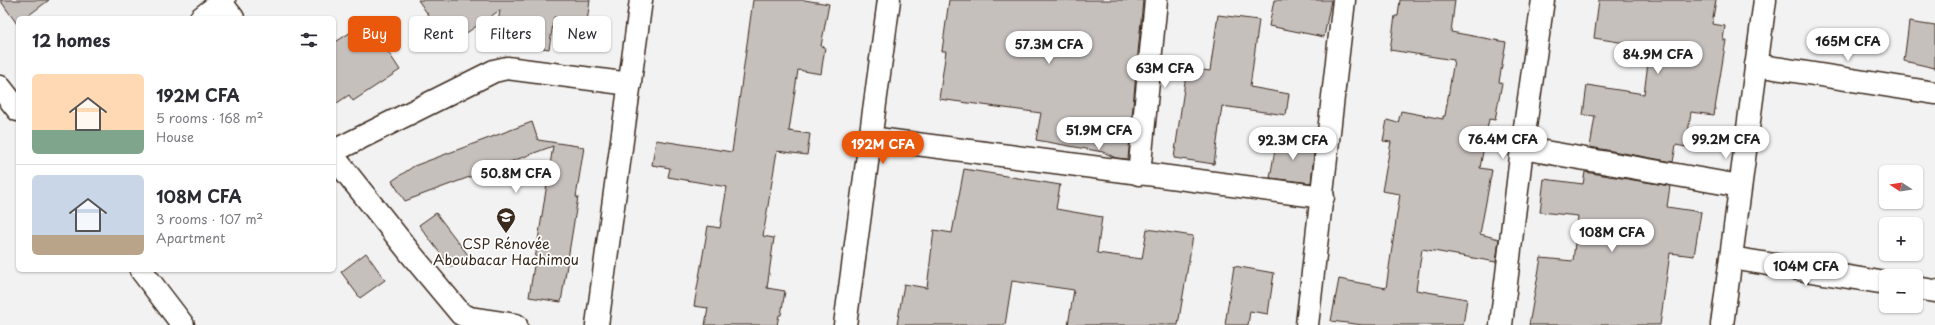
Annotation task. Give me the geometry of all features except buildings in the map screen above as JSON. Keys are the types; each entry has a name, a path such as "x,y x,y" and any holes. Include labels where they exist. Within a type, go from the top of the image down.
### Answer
{"street":[{"path":"597,325 641,0"},
{"path":"845,325 889,0"},
{"path":"1138,174 1156,0"},
{"path":"1307,325 1323,197 1344,0"},
{"path":"1501,325 1522,148 1543,0"},
{"path":"1722,325 1765,0"},
{"path":"205,16 224,5"},
{"path":"1756,65 1935,93"},
{"path":"336,150 494,71 507,68 630,84"},
{"path":"0,87 16,107"},
{"path":"870,138 1323,197"},
{"path":"1522,148 1740,186"},
{"path":"336,160 461,314 470,318 516,325"},
{"path":"1731,258 1879,282"},
{"path":"143,272 183,325"},
{"path":"1923,289 1935,291"}],"place":[{"name":"CSP Rénovée Aboubacar Hachimou","path":"506,234"}]}
